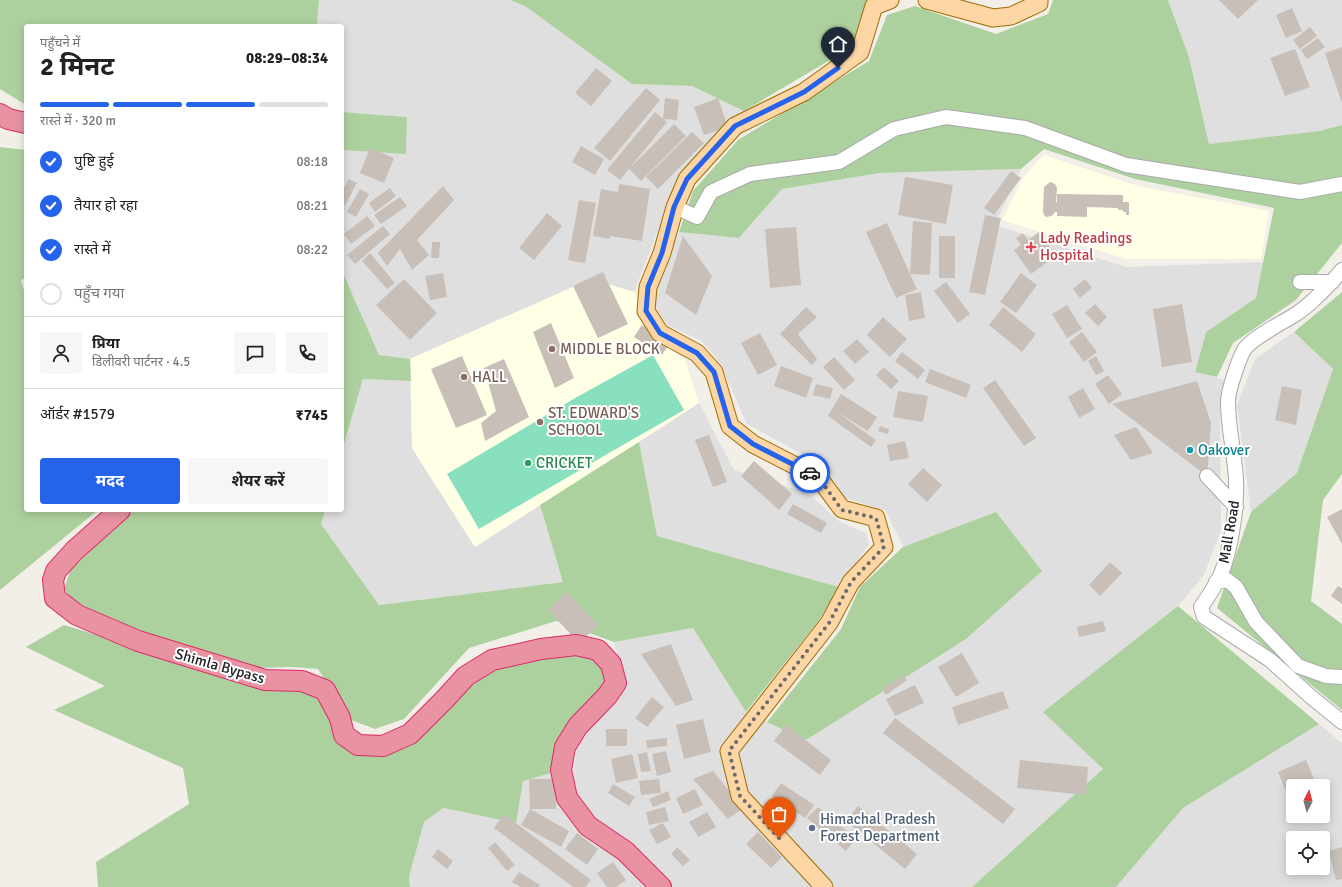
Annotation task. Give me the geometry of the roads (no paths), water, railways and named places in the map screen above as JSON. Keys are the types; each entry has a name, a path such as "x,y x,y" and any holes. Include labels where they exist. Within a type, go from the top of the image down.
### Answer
{"highway":[{"path":"0,114 8,119 24,123"},
{"name":"Shimla Bypass","path":"118,512 74,551 56,571 53,580 55,598 77,615 138,642 265,680 302,681 325,690 340,718 344,735 358,745 383,746 410,734 466,676 492,660 541,649 576,645 598,650 611,664 616,682 607,696 578,726 565,747 561,770 567,798 588,826 625,851 661,887"}],"main road":[{"path":"824,887 740,796 729,751 829,623 851,582 884,547 876,518 842,510 819,478 753,444 730,426 714,372 697,353 660,333 646,311 648,287 662,253 674,207 687,179 735,126 804,92 860,52 874,6 890,0"},
{"path":"927,0 993,18 1011,16 1039,3 1039,0"}],"street":[{"path":"674,207 697,217 711,192 750,174 839,162 894,129 946,117 1025,128 1126,165 1300,192 1342,184"},
{"name":"Mall Road","path":"1342,270 1332,282 1297,313 1262,334 1245,349 1235,375 1228,400 1230,433 1236,470 1236,507 1229,547 1220,575 1201,606 1204,617 1270,660 1342,722"},
{"path":"1300,282 1332,282"},
{"path":"1207,476 1236,507"},
{"path":"1216,582 1227,580 1236,587 1256,622 1298,666 1326,676 1342,677"}],"place":[{"name":"Lady Readings Hospital","path":"1031,247"},
{"name":"MIDDLE BLOCK","path":"552,349"},
{"name":"HALL","path":"464,377"},
{"name":"ST. EDWARD'S SCHOOL","path":"540,422"},
{"name":"Oakover","path":"1190,450"},
{"name":"CRICKET","path":"528,463"},
{"name":"Himachal Pradesh Forest Department","path":"812,828"}]}
